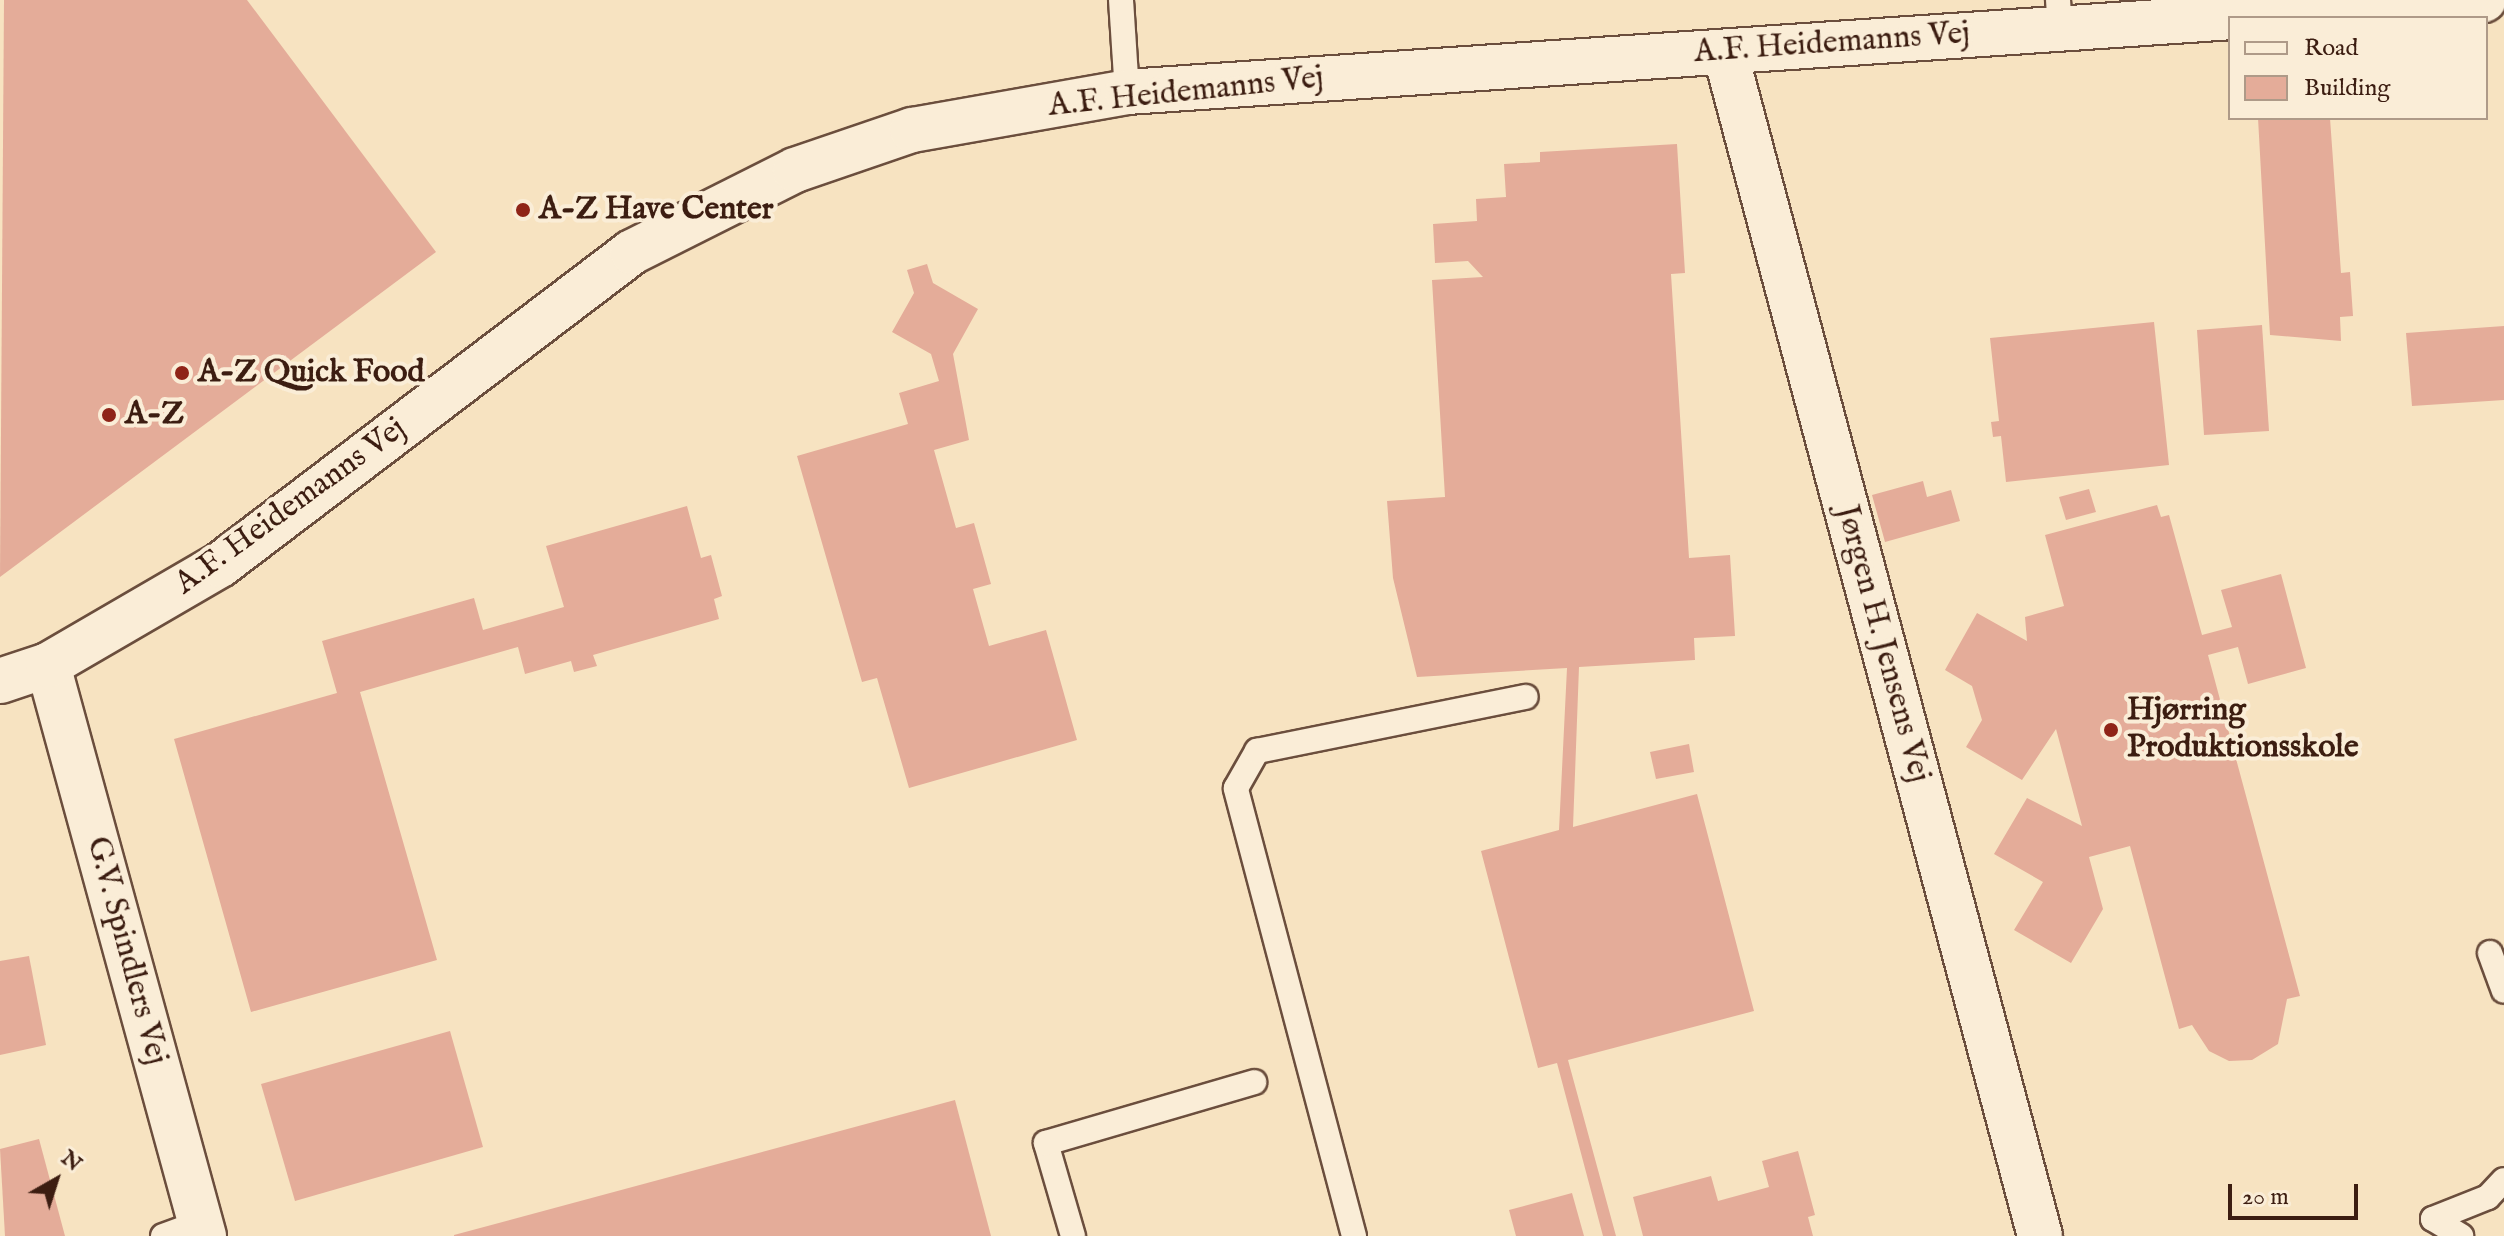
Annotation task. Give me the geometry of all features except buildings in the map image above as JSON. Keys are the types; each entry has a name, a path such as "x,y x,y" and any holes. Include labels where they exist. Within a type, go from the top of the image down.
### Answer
{"street":[{"name":"A.F. Heidemanns Vej","path":"0,681 48,665 220,565 632,252 795,170 912,130 1127,92 1725,52 2059,14 2484,0"},
{"name":"Jørgen H. Jensens Vej","path":"1725,52 2040,1236"},
{"name":"G.V. Spindlers Vej","path":"48,665 189,1231"}],"lane":[{"path":"1121,0 1127,92"},
{"path":"1354,1236 1236,788 1257,751 1526,697"},
{"path":"2490,953 2504,991"},
{"path":"1073,1236 1046,1143 1254,1082"},
{"path":"2461,1236 2433,1219 2488,1197 2504,1180"}],"place":[{"name":"A-Z Have Center","path":"523,210"},
{"name":"A-Z Quick Food","path":"182,373"},
{"name":"A-Z","path":"109,415"},
{"name":"Hjørring Produktionsskole","path":"2111,730"}]}
